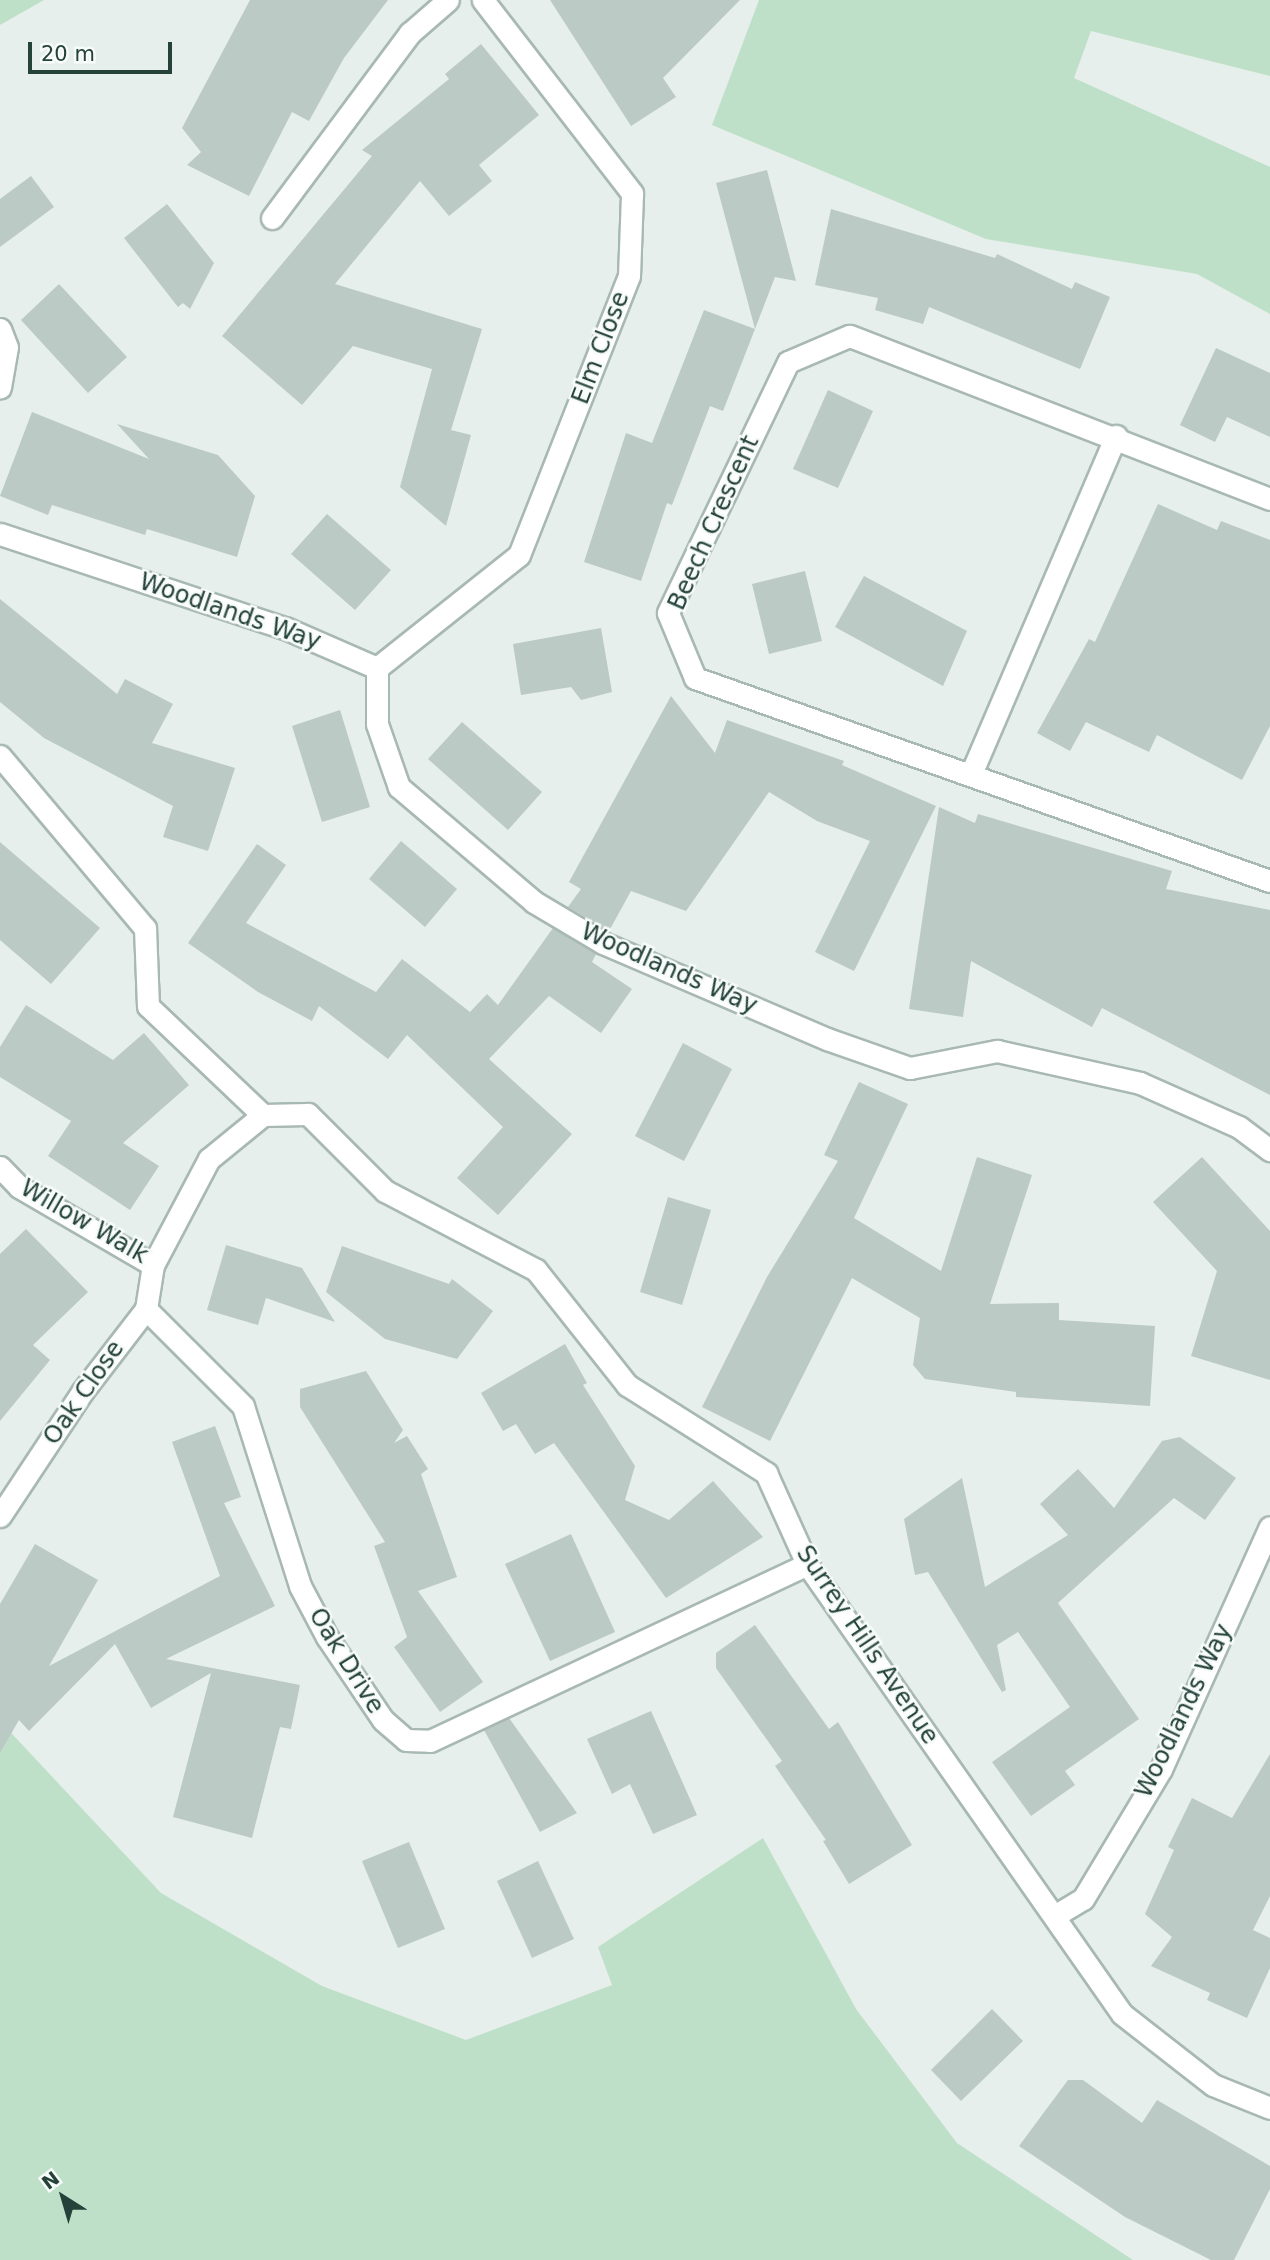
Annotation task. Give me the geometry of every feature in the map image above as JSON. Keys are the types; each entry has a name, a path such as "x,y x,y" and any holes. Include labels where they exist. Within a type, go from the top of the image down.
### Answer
{"lane":[{"path":"272,218 410,33 449,0"},
{"name":"Elm Close","path":"377,668 519,555 629,276 632,193 483,0"},
{"path":"0,329 7,347 0,387"},
{"name":"Beech Crescent","path":"1270,499 1116,436 849,336 788,362 668,613 695,678 1270,881"},
{"path":"971,774 1116,436"},
{"name":"Woodlands Way","path":"0,534 285,628 377,668 377,724 399,787 534,902 603,943 827,1039 910,1068 997,1051 1140,1083 1239,1127 1270,1150"},
{"path":"0,756 145,928 148,1006 263,1115"},
{"name":"Surrey Hills Avenue","path":"263,1115 309,1114 385,1191 536,1270 627,1385 766,1473 807,1564 1056,1915 1122,2014 1213,2085 1270,2108"},
{"name":"Willow Walk","path":"0,1167 19,1187 153,1265 209,1159 263,1115"},
{"name":"Oak Close","path":"0,1516 82,1392 146,1309 153,1265"},
{"name":"Oak Drive","path":"146,1309 243,1406 300,1586 327,1637 383,1720 406,1740 430,1741 807,1564"},
{"name":"Woodlands Way","path":"1056,1915 1083,1899 1161,1769 1270,1527"}],"green space":[{"path":"0,0 44,0 0,25"},
{"path":"759,0 1270,0 1270,76 1091,31 1074,78 1270,167 1270,314 1197,274 986,239 712,125"},
{"path":"0,1721 161,1893 322,1986 466,2040 612,1985 598,1947 763,1838 856,2009 957,2143 1133,2260 0,2260"}],"building":[{"path":"250,0 388,0 344,58 309,121 292,112 249,196 187,165 201,152 182,128"},
{"path":"550,0 740,0 663,78 676,97 631,126"},
{"path":"481,44 539,115 479,165 492,181 449,216 420,181 335,284 482,329 451,430 471,435 446,526 400,487 432,369 353,346 302,405 222,336 372,156 362,150 449,79 445,74"},
{"path":"767,170 796,281 775,277 755,329 716,183"},
{"path":"31,176 54,207 0,247 0,199"},
{"path":"167,204 214,263 190,309 183,303 178,307 124,238"},
{"path":"831,209 995,258 997,254 1072,289 1075,282 1110,297 1080,369 929,307 923,324 875,310 878,298 815,285"},
{"path":"59,284 127,357 88,393 21,320"},
{"path":"704,310 755,329 723,411 710,406 672,505 667,503 641,581 584,562 626,433 652,443"},
{"path":"1216,348 1270,373 1270,437 1227,417 1215,442 1180,425"},
{"path":"828,390 873,411 838,488 793,469"},
{"path":"32,412 149,459 117,424 218,455 255,496 237,557 147,529 145,535 52,505 48,515 0,496"},
{"path":"1158,504 1217,530 1221,521 1270,540 1270,726 1242,780 1157,735 1149,752 1086,722 1070,751 1037,733 1089,639 1095,642"},
{"path":"327,514 391,570 355,610 291,554"},
{"path":"805,571 822,641 769,654 752,584"},
{"path":"864,576 967,631 943,686 835,627"},
{"path":"0,599 117,694 125,679 173,704 152,743 235,768 208,851 163,837 173,806 44,738 0,702"},
{"path":"601,628 612,692 581,700 571,687 521,695 513,644"},
{"path":"671,696 715,753 727,720 844,761 842,765 936,806 854,971 815,952 870,841 817,821 769,792 686,911 631,891 609,931 568,907 581,889 569,882"},
{"path":"340,710 370,807 322,822 292,726"},
{"path":"462,722 542,792 508,830 428,759"},
{"path":"939,807 975,823 978,814 1172,871 1166,889 1270,910 1270,1095 1102,1008 1092,1027 971,961 963,1017 909,1009"},
{"path":"401,841 457,889 425,927 369,879"},
{"path":"0,842 100,928 51,984 0,940"},
{"path":"257,844 286,865 246,923 376,992 402,959 470,1012 487,994 498,1005 553,928 596,954 592,962 632,989 601,1033 549,996 489,1059 572,1134 498,1215 457,1178 503,1127 407,1035 388,1059 319,1006 312,1021 258,992 188,943"},
{"path":"26,1005 113,1060 144,1033 189,1085 123,1143 159,1166 130,1210 48,1156 71,1121 0,1077 0,1047"},
{"path":"683,1043 732,1069 684,1161 635,1136"},
{"path":"859,1082 908,1104 854,1218 941,1271 977,1157 1032,1175 990,1304 1059,1303 1059,1320 1155,1326 1150,1406 1016,1397 1016,1392 925,1379 913,1365 920,1318 852,1278 770,1441 702,1407 767,1277 838,1161 824,1155"},
{"path":"1202,1157 1270,1231 1270,1380 1191,1356 1217,1271 1153,1202"},
{"path":"668,1197 711,1210 682,1305 640,1292"},
{"path":"26,1229 88,1292 33,1345 50,1360 0,1421 0,1254"},
{"path":"226,1245 302,1268 335,1322 266,1298 258,1325 207,1310"},
{"path":"342,1246 449,1284 452,1279 493,1311 457,1359 385,1339 326,1292"},
{"path":"565,1344 587,1383 583,1385 635,1466 625,1500 669,1520 713,1481 763,1537 666,1598 554,1443 535,1454 516,1424 503,1431 481,1393"},
{"path":"366,1371 403,1430 394,1443 407,1436 428,1469 421,1474 457,1577 418,1591 483,1682 440,1712 394,1647 407,1637 374,1546 385,1542 300,1407 300,1389"},
{"path":"215,1426 241,1497 224,1503 275,1606 166,1659 300,1685 291,1729 280,1727 252,1838 173,1817 211,1673 151,1708 115,1644 29,1731 19,1720 0,1753 0,1604 35,1544 98,1580 49,1666 220,1576 172,1442"},
{"path":"1180,1437 1236,1478 1205,1520 1174,1498 1058,1603 1139,1719 1065,1771 1075,1785 1031,1816 992,1762 1070,1707 1018,1632 997,1645 1006,1690 1002,1692 928,1572 915,1575 904,1519 962,1478 985,1587 1068,1535 1040,1504 1078,1469 1114,1508 1162,1441"},
{"path":"571,1534 615,1632 550,1661 505,1564"},
{"path":"755,1625 829,1729 838,1722 912,1845 849,1884 823,1841 826,1840 775,1766 782,1761 716,1668 716,1653"},
{"path":"651,1711 697,1815 653,1834 630,1784 612,1794 587,1739"},
{"path":"509,1718 577,1813 540,1832 484,1730"},
{"path":"1270,1754 1270,1896 1253,1930 1270,1938 1270,1968 1247,2018 1207,2000 1210,1993 1151,1966 1172,1937 1145,1914 1174,1850 1168,1847 1192,1798 1232,1818"},
{"path":"409,1842 445,1929 398,1948 362,1861"},
{"path":"538,1861 574,1939 532,1958 497,1881"},
{"path":"992,2009 1023,2041 961,2101 931,2070"},
{"path":"1068,2080 1083,2080 1142,2123 1157,2100 1270,2166 1270,2189 1234,2260 1211,2260 1125,2217 1019,2146"}]}
